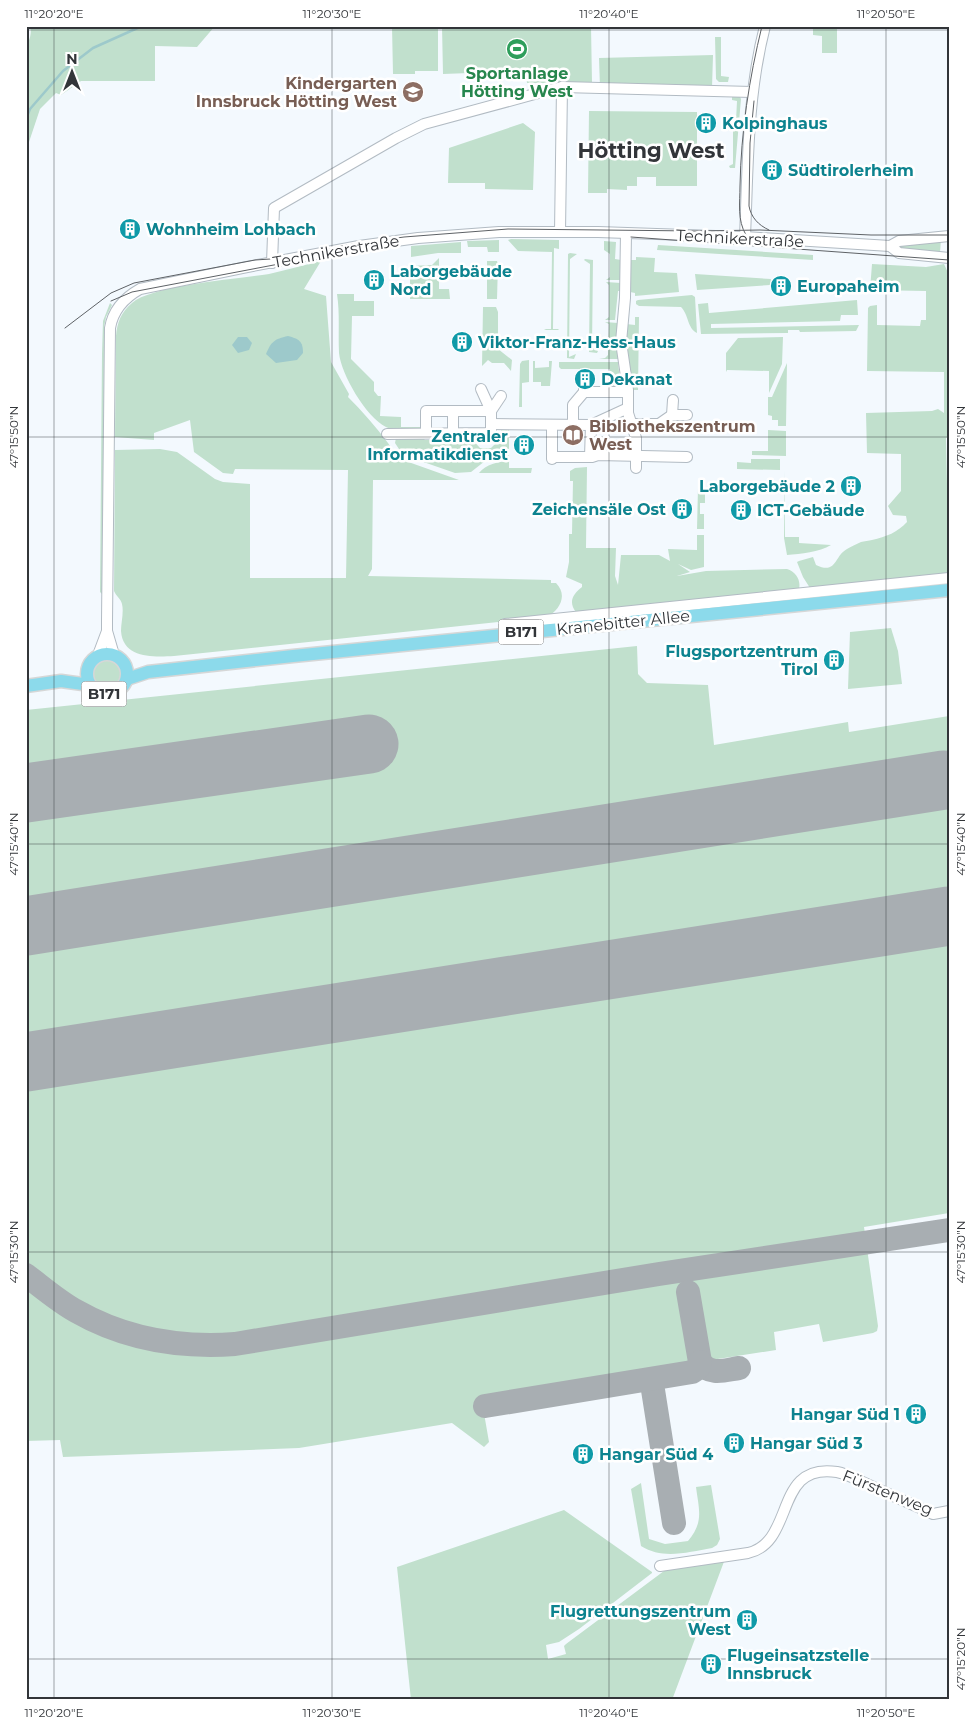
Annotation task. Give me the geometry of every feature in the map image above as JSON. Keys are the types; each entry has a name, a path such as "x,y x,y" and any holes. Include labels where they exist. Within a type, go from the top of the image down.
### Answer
{"main road":[{"name":"Kranebitter Allee","path":"126,679 148,672 323,653 949,590"},
{"path":"98,655 103,653 114,655"},
{"name":"B171","path":"90,685 87,677 87,668 89,663 98,655"},
{"name":"B171","path":"26,686 61,681 90,685 100,692 112,693 123,686 126,679 126,666 119,657 114,655"},
{"name":"Kranebitter Allee","path":"126,666 148,672"},
{"name":"B171","path":"61,681 87,668"}],"street":[{"path":"745,237 748,132 752,92 765,26"},
{"path":"272,263 274,208 424,124 562,87 752,92"},
{"path":"560,232 562,87"},
{"name":"Technikerstraße","path":"98,655 106,631 109,334 113,314 126,298 144,288 405,239 504,232 626,233 745,237 890,246 899,241 949,236"},
{"path":"626,233 623,281 625,311 621,342 628,392 628,408 636,438 636,468"},
{"name":"Technikerstraße","path":"890,246 899,254 949,258"},
{"path":"386,434 491,433 491,411 482,389"},
{"path":"573,425 572,405 584,390 628,392"},
{"path":"491,411 501,396"},
{"path":"672,400 672,415"},
{"path":"491,424 591,426 628,408"},
{"path":"426,433 426,411 491,411"},
{"path":"453,411 453,433"},
{"path":"631,424 659,424 672,415 687,415"},
{"path":"552,425 552,458 590,458 598,455 687,457"},
{"path":"590,458 591,426"},
{"name":"Kranebitter Allee","path":"505,624 949,578"},
{"name":"Technikerstraße","path":"106,631 114,655"},
{"name":"Fürstenweg","path":"660,1566 757,1550 772,1537 797,1484 808,1476 822,1472 843,1474 933,1514 949,1511"}],"green space":[{"path":"30,26 215,26 197,47 155,46 155,81 81,81 61,95 56,93 40,109 26,151 26,45 29,41"},
{"path":"392,26 438,26 438,71 415,71 415,74 393,74"},
{"name":"Sportanlage Hötting West","path":"442,26 591,26 592,83 527,83 526,71 443,74"},
{"path":"813,26 837,26 837,53 822,53 822,36 813,35"},
{"path":"715,37 721,37 721,76 729,77 728,82 719,82 716,79"},
{"path":"713,55 712,88 600,88 599,58"},
{"path":"732,97 740,97 741,99 735,168 730,168 729,166 733,164 733,125 730,123 736,121 737,101 732,100"},
{"path":"589,111 697,112 697,186 656,186 656,177 637,177 637,186 627,186 627,190 607,189 607,193 588,193"},
{"path":"523,123 535,132 533,190 485,189 485,183 448,183 449,148"},
{"path":"941,239 940,253 899,249 898,245"},
{"path":"499,240 499,252 488,252 487,247 468,247 467,241"},
{"path":"508,240 559,240 559,249 554,248 553,329 558,330 544,329 551,329 552,252 518,251"},
{"path":"604,241 616,242 615,259 621,260 621,280 606,280 610,277 610,254 604,250"},
{"path":"461,242 461,253 438,253 411,257 411,246"},
{"path":"658,245 813,255 813,260 657,250"},
{"path":"568,254 577,254 570,259 569,357 576,354 574,359 567,358"},
{"path":"636,257 655,258 654,272 677,273 679,292 635,296 635,293 630,292 630,260 636,260"},
{"path":"439,258 439,289 449,289 450,299 410,299 410,266 432,265"},
{"path":"585,259 593,260 592,347 598,351 597,353 589,352 590,264"},
{"path":"321,261 304,289 326,296 331,362 349,394 348,397 364,413 400,459 459,480 373,480 372,569 368,576 551,580 551,583 556,583 560,588 561,602 556,610 547,617 174,656 149,656 133,651 127,647 123,640 121,631 122,604 114,591 115,450 160,449 177,452 215,479 223,482 250,484 250,578 346,578 348,470 235,469 233,474 223,473 194,452 190,420 154,433 154,440 115,437 116,336 122,314 128,306 143,297 177,287 269,274"},
{"path":"487,261 497,261 498,264 497,299 487,299"},
{"path":"872,264 926,267 944,264 949,275 949,436 946,438 949,575 810,588 797,562 813,557 816,565 828,568 847,549 861,542 891,534 907,522 906,516 893,515 888,506 901,491 901,454 867,453 866,413 932,411 938,409 944,413 944,372 867,371 868,308 870,306 877,305 877,325 920,326 921,320 926,320 926,291 870,290"},
{"path":"695,274 771,279 770,285 697,290"},
{"path":"606,282 621,283 621,291 618,291 615,320 605,320 609,317 609,285"},
{"path":"337,294 354,294 354,301 374,301 374,316 352,316 351,359 374,382 374,391 378,396 381,396 380,416 401,417 401,427 420,427 420,431 390,429 378,422 363,405 349,383 339,353"},
{"path":"692,295 695,297 697,333 691,328 681,307 639,306 636,304 638,300"},
{"path":"857,300 858,315 841,315 840,321 711,324 711,328 859,325 856,331 800,332 799,330 788,330 788,333 701,334 698,304 708,303 709,313"},
{"path":"110,303 112,305 106,317 104,327 102,594 100,592 102,354 103,321"},
{"path":"483,307 496,307 498,312 498,349 512,360 511,371 504,363 492,363 488,360 482,366"},
{"path":"635,317 639,317 638,390 629,390 625,340 626,324 635,325"},
{"path":"605,322 618,323 618,359 599,359 605,358 608,355 609,324"},
{"path":"783,337 782,364 769,393 769,371 727,370 726,372 726,353 738,338"},
{"path":"529,360 529,382 522,383 522,407 519,407 520,364 522,361"},
{"path":"533,361 535,361 535,368 549,367 549,361 552,361 550,386 541,386 541,382 533,382"},
{"path":"559,362 618,362 621,390 610,390 610,369 561,369"},
{"path":"787,363 786,426 778,426 778,420 772,420 772,416 768,415 768,397 772,397"},
{"path":"501,427 509,427 509,457 485,461 471,472 455,473 412,458 401,452 395,443 396,438 422,437 425,440 436,440 440,437 470,437 480,448 491,448 501,438"},
{"path":"768,430 786,431 786,456 752,455 752,451 768,451"},
{"path":"751,459 780,459 780,470 737,469 737,462 751,463"},
{"path":"509,461 509,468 532,468 531,473 479,473 489,466"},
{"path":"587,467 586,548 616,548 615,576 618,585 621,555 659,555 670,561 668,549 697,550 697,535 704,535 704,567 691,570 678,564 690,572 677,576 706,571 787,569 797,577 799,589 576,612 572,602 582,584 566,577 569,562 569,534 572,534 573,481 570,481 570,471 575,468"},
{"path":"785,470 785,537 799,537 799,543 831,545 815,551 787,555 784,538"},
{"path":"698,488 705,488 705,503 700,503 700,514 704,514 704,529 697,529"},
{"path":"891,628 898,651 902,684 848,689 850,632"},
{"path":"637,646 638,674 647,683 708,685 714,745 848,722 849,732 949,716 949,1213 864,1227 878,1326 877,1331 823,1342 819,1324 774,1332 776,1350 481,1396 489,1442 484,1447 452,1423 299,1448 63,1457 60,1440 26,1441 26,710"},
{"path":"107,659 117,663 121,673 117,683 107,687 97,683 93,673 97,663"},
{"path":"641,1483 649,1539 665,1544 688,1541 698,1522 699,1509 696,1487 711,1485 720,1539 717,1545 712,1548 676,1554 658,1553 641,1546 631,1489"},
{"path":"564,1510 652,1573 579,1629 559,1642 546,1645 548,1659 566,1654 564,1646 566,1644 668,1568 725,1559 672,1700 411,1700 397,1567"}],"water":[{"path":"288,336 300,341 303,353 297,360 276,363 266,354 271,344 279,338"},
{"path":"238,337 247,337 252,343 249,350 238,353 232,345"}],"waterway":[{"path":"26,119 30,109 63,71 93,48 142,26"}],"taxiway":[{"path":"26,1275 69,1307 114,1329 153,1340 173,1343 235,1344 659,1274 949,1230"},
{"path":"688,1292 700,1362 713,1371 739,1368"},
{"path":"485,1406 692,1372 698,1368 700,1362"},
{"path":"653,1390 674,1523"}],"runway":[{"path":"26,793 369,744"},
{"path":"26,926 944,780"},
{"path":"26,1062 949,916"}],"tram line":[{"path":"746,235 741,223 740,211 742,146 753,66 762,26"},
{"path":"754,101 750,143 749,206 751,214 762,226 769,230"},
{"path":"65,328 111,293 134,283 255,260 286,258 347,245 404,237 508,229 760,230 871,235 949,235"},
{"path":"631,237 949,260"},
{"path":"111,301 132,292 279,264"}],"place":[{"name":"Sportanlage Hötting West","path":"517,49"},
{"name":"Kindergarten Innsbruck Hötting West","path":"413,92"},
{"name":"Kolpinghaus","path":"706,123"},
{"name":"Südtirolerheim","path":"772,170"},
{"name":"Wohnheim Lohbach","path":"130,229"},
{"name":"Laborgebäude Nord","path":"374,280"},
{"name":"Europaheim","path":"781,286"},
{"name":"Viktor-Franz-Hess-Haus","path":"462,342"},
{"name":"Dekanat","path":"585,379"},
{"name":"Bibliothekszentrum West","path":"573,435"},
{"name":"Zentraler Informatikdienst","path":"524,445"},
{"name":"Laborgebäude 2","path":"851,486"},
{"name":"Zeichensäle Ost","path":"682,509"},
{"name":"ICT-Gebäude","path":"741,510"},
{"name":"Flugsportzentrum Tirol","path":"834,660"},
{"name":"Hangar Süd 1","path":"916,1414"},
{"name":"Hangar Süd 3","path":"734,1443"},
{"name":"Hangar Süd 4","path":"583,1454"},
{"name":"Flugrettungszentrum West","path":"747,1620"},
{"name":"Flugeinsatzstelle Innsbruck","path":"711,1664"}],"district":[{"name":"Hötting West","path":"651,151"}]}
